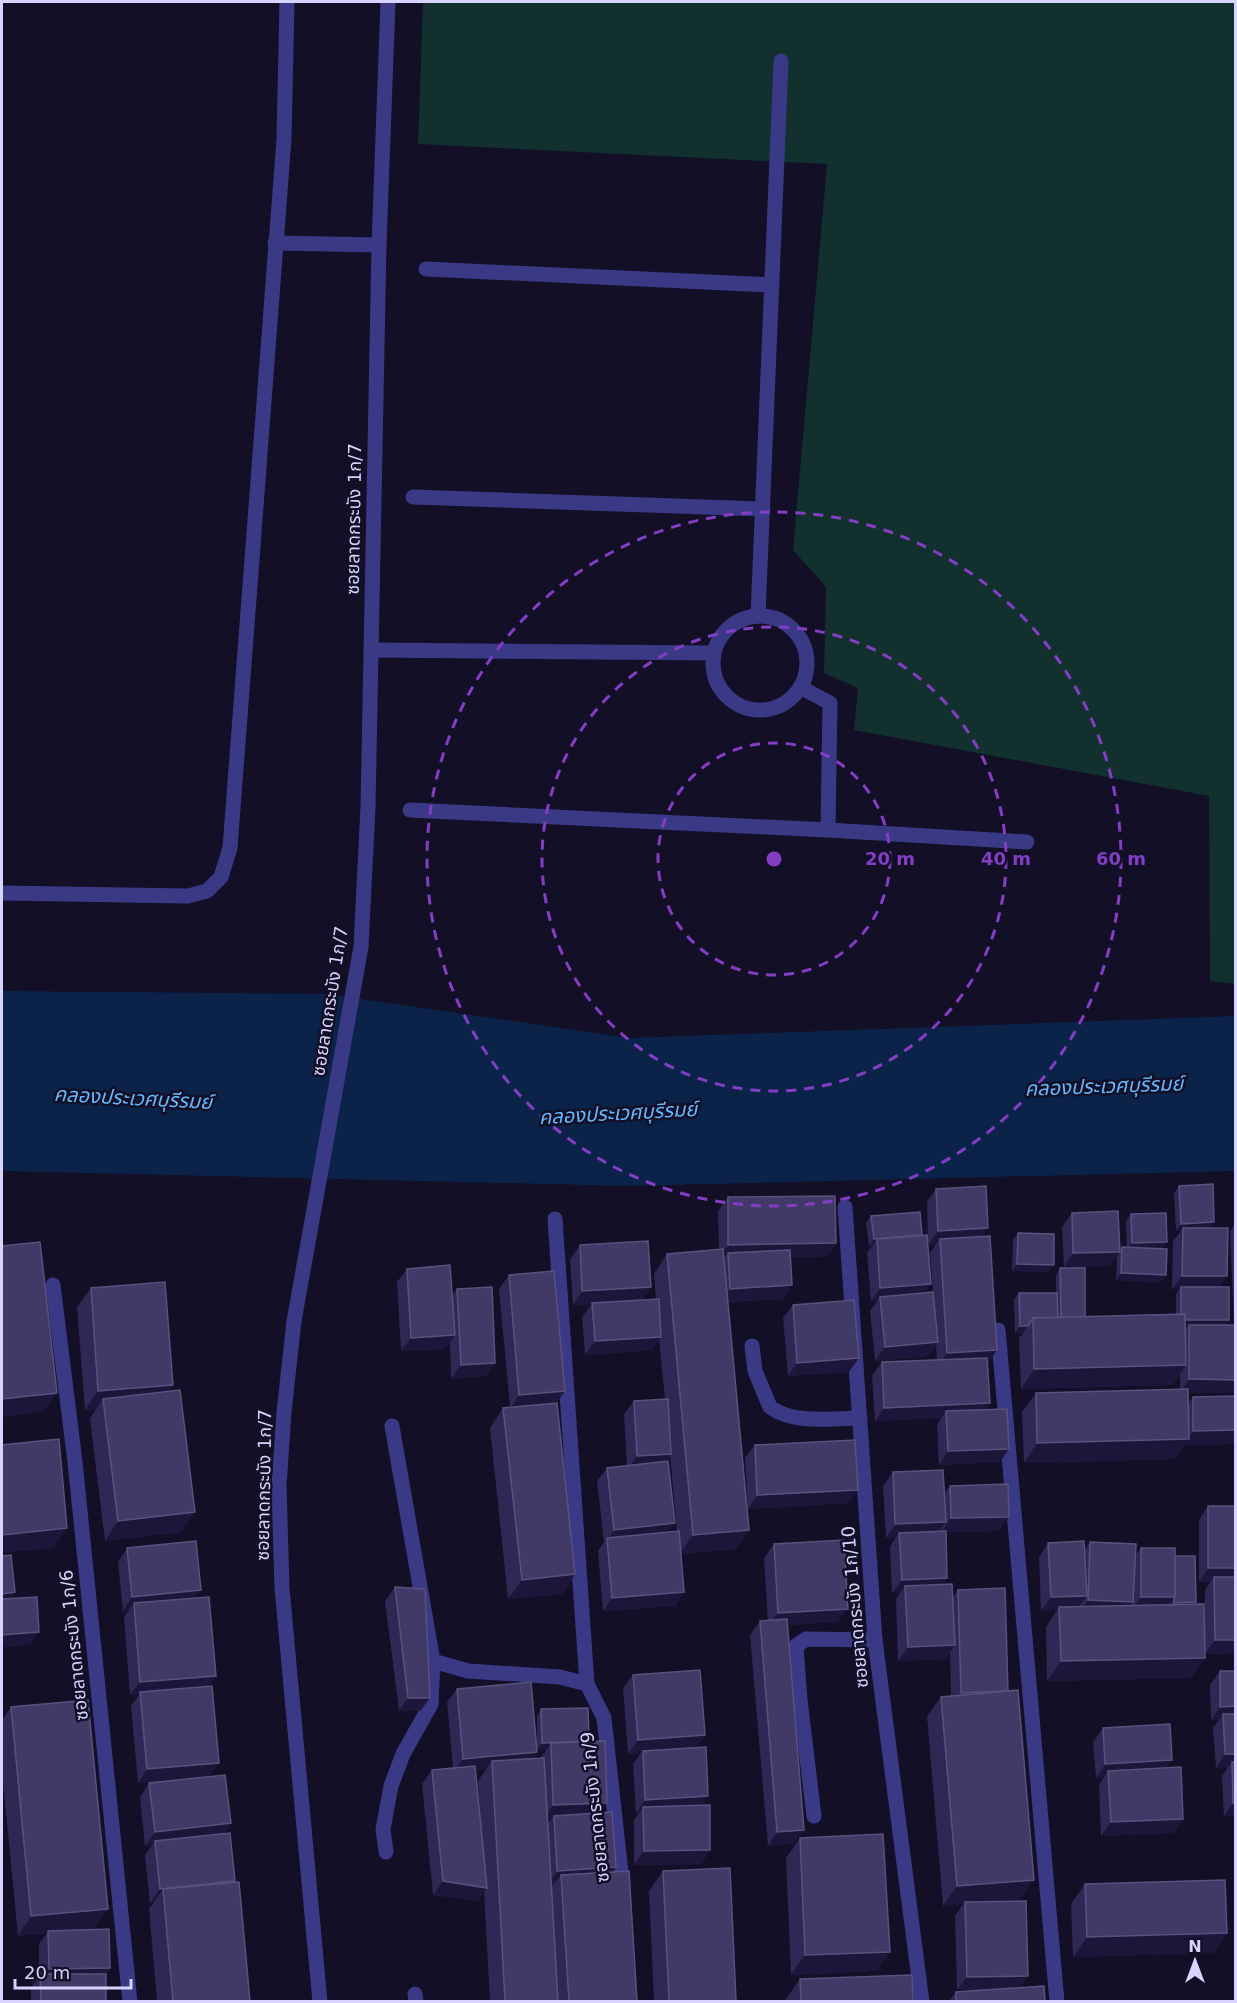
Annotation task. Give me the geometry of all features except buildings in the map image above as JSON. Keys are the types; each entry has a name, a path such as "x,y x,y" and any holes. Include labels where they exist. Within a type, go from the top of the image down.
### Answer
{"street":[{"path":"2,893 188,896 207,891 221,877 230,848 284,139 287,2"},
{"name":"ซอยลาดกระบัง 1ก/7","path":"320,2001 282,1588 279,1486 294,1321 361,947 368,807 380,245 388,2"},
{"path":"758,616 781,61"},
{"path":"275,243 380,245"},
{"path":"426,269 772,285"},
{"path":"413,497 763,509"},
{"path":"758,616 774,618 788,625 799,637 806,651 807,666 804,682 796,694 783,704 769,710 753,710 739,705 726,696 717,684 713,669 714,654 719,639 729,627 758,616"},
{"path":"371,650 714,654"},
{"path":"800,687 830,703 828,830"},
{"path":"410,810 1027,842"},
{"name":"ซอยลาดกระบัง 1ก/10","path":"845,1207 875,1640 922,2001"},
{"path":"433,1661 468,1671 560,1677 587,1684 555,1219"},
{"name":"ซอยลาดกระบัง 1ก/6","path":"53,1285 75,1462 130,2001"},
{"path":"998,1330 1057,2001"},
{"path":"752,1346 755,1371 770,1407 774,1410 789,1418 860,1418"},
{"path":"386,1851 383,1829 391,1786 403,1754 431,1704 433,1661 392,1426"},
{"path":"814,1816 796,1646 806,1639 875,1640"},
{"name":"ซอยลาดกระบัง 1ก/9","path":"587,1684 604,1718 625,1907"}],"green space":[{"path":"423,2 1235,2 1235,984 1210,981 1209,796 854,730 858,688 824,673 826,587 793,550 827,164 418,144"}],"water":[{"name":"คลองประเวศบุรีรมย์","path":"2,991 327,994 629,1038 1235,1016 1235,1171 629,1186 2,1171"}]}
